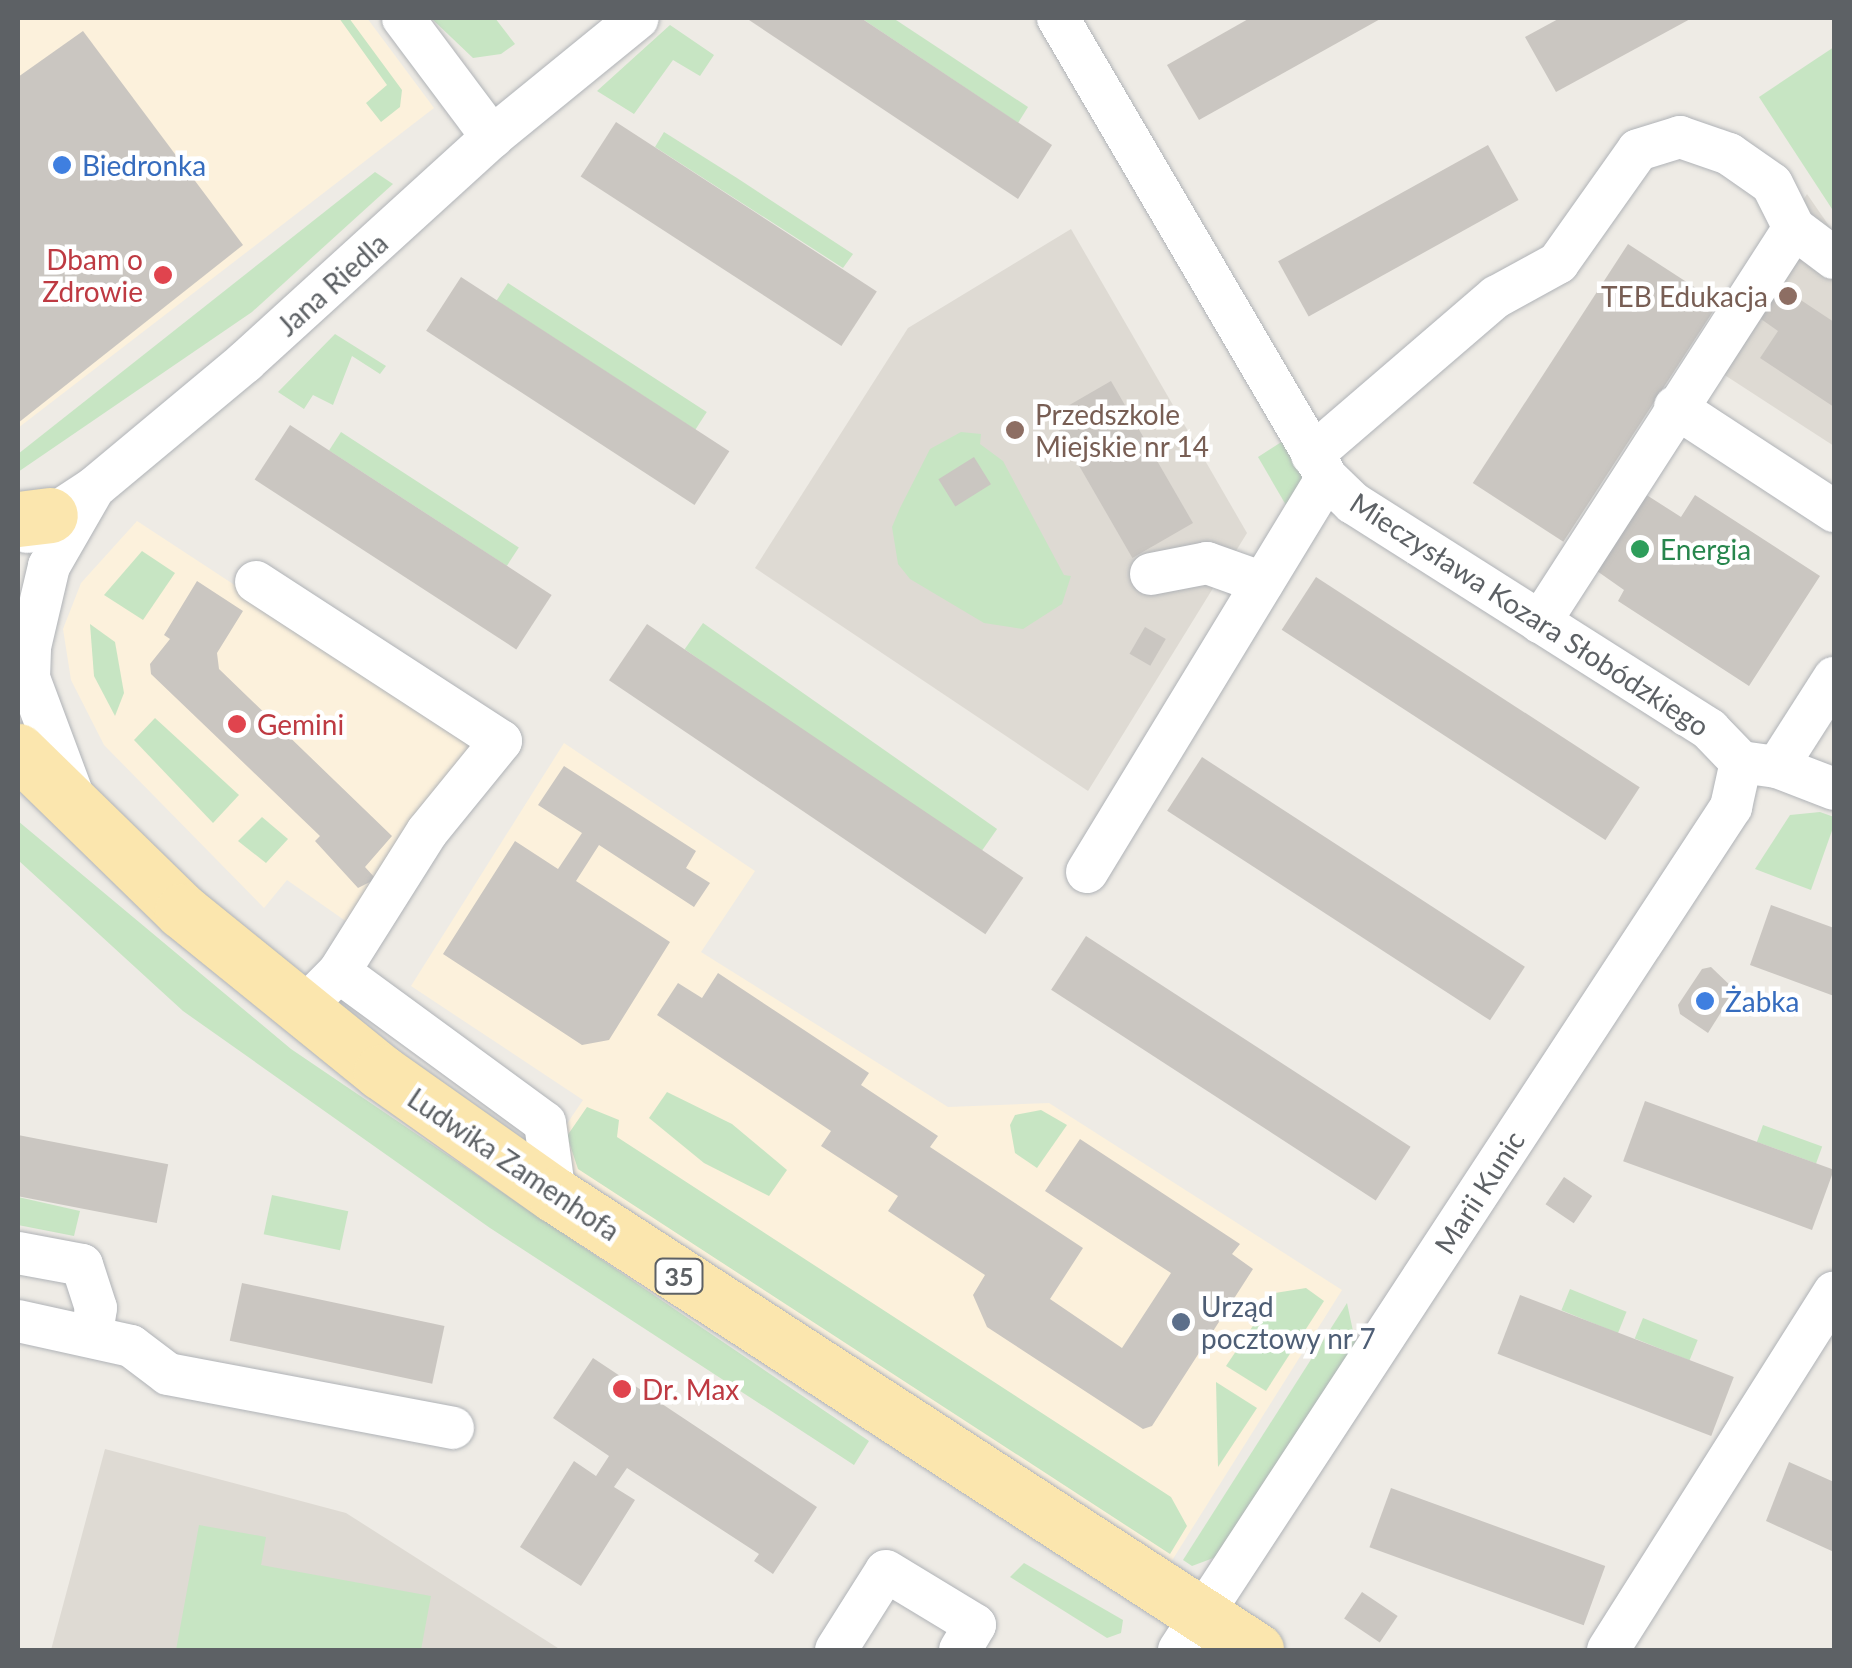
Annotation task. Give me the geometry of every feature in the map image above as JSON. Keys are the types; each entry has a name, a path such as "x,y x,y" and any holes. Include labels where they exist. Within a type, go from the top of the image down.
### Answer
{"main road":[{"name":"Ludwika Zamenhofa","path":"18,751 80,815 320,991 555,1194 1190,1633 1256,1650"},
{"path":"18,779 80,815"}],"street":[{"path":"403,18 492,137"},
{"name":"Jana Riedla","path":"45,516 245,362 492,137 638,18"},
{"name":"Mieczysława Kozara Słobódzkiego","path":"1058,18 1319,466 1353,503 1759,764 1834,789"},
{"path":"1087,872 1263,583 1319,466 1496,297 1558,263 1638,150 1680,137 1729,154 1772,184 1794,228 1834,258"},
{"path":"1540,622 1675,407 1794,228"},
{"path":"1675,407 1834,512"},
{"path":"45,516 49,566 29,678 80,815"},
{"path":"1151,574 1207,564 1263,583"},
{"path":"256,582 501,741 427,832 320,991"},
{"name":"Marii Kunic","path":"1190,1633 1759,764 1834,678"},
{"path":"18,1253 82,1265 96,1308 92,1334"},
{"path":"1608,1650 1834,1293"},
{"path":"18,1321 92,1334 131,1346 168,1374 453,1428"},
{"path":"836,1650 886,1571 976,1625 960,1650"}],"shaded area":[{"path":"18,18 367,18 434,108 18,428"},
{"name":"TEB Edukacja","path":"1807,194 1834,233 1834,446 1700,359"},
{"name":"Przedszkole Miejskie nr 14","path":"1071,229 1247,533 1088,791 755,568 908,328"},
{"path":"137,521 486,750 347,922 287,880 264,908 104,745 71,680 63,629 81,583"},
{"path":"564,743 755,871 701,952 948,1107 1049,1103 1342,1290 1171,1562 570,1171 554,1143 583,1100 411,986"},
{"path":"105,1449 346,1513 561,1650 51,1650"}],"green space":[{"path":"339,18 349,18 402,90 400,107 381,122 366,103 387,85"},
{"path":"431,18 495,18 515,44 501,54 473,58"},
{"path":"861,18 893,18 1028,107 1018,123"},
{"path":"670,25 714,55 700,76 673,60 634,114 597,91"},
{"path":"1834,47 1834,212 1759,97"},
{"path":"664,132 853,254 843,268 655,147"},
{"path":"375,172 393,184 252,312 18,472 18,454"},
{"path":"508,283 707,412 695,430 497,301"},
{"path":"335,334 386,366 380,374 352,356 333,405 313,395 304,409 278,392"},
{"path":"341,432 519,547 507,566 329,450"},
{"path":"961,432 981,434 980,444 1003,461 1064,575 1071,576 1062,604 1023,629 984,623 910,579 898,564 892,527 900,508 930,449"},
{"path":"1283,441 1302,469 1302,488 1290,512 1258,457"},
{"path":"142,551 175,573 143,620 104,595"},
{"path":"703,623 997,829 979,855 685,649"},
{"path":"90,624 115,642 124,693 115,716 94,676"},
{"path":"155,718 239,795 213,823 134,740"},
{"path":"1820,812 1834,817 1834,825 1811,890 1755,869 1790,815"},
{"path":"262,817 288,839 266,863 238,841"},
{"path":"18,821 291,1049 869,1441 854,1465 490,1228 183,1011 18,860"},
{"path":"667,1092 732,1124 787,1170 769,1196 704,1163 649,1118"},
{"path":"587,1107 619,1120 617,1137 1171,1497 1187,1526 1170,1554 578,1169 567,1136"},
{"path":"1041,1110 1067,1125 1037,1168 1015,1153 1010,1125 1015,1115"},
{"path":"1763,1125 1822,1147 1816,1163 1757,1142"},
{"path":"272,1195 348,1211 340,1250 264,1234"},
{"path":"18,1197 80,1211 74,1236 18,1225"},
{"path":"1306,1288 1324,1301 1266,1391 1226,1366 1275,1293"},
{"path":"1570,1289 1627,1312 1618,1333 1561,1310"},
{"path":"1347,1303 1356,1345 1216,1557 1192,1566 1183,1560"},
{"path":"1643,1318 1698,1340 1689,1360 1635,1338"},
{"path":"1216,1382 1257,1408 1218,1467"},
{"path":"199,1525 266,1537 261,1565 431,1596 421,1650 176,1650"},
{"path":"1024,1563 1123,1620 1121,1633 1107,1638 1010,1577"}],"building":[{"path":"746,18 861,18 1052,145 1018,199"},
{"path":"1250,18 1382,18 1199,120 1167,65"},
{"path":"1560,18 1692,18 1556,92 1525,37"},
{"path":"83,31 243,245 18,423 18,77"},
{"path":"616,122 877,291 841,346 581,177"},
{"path":"1488,145 1519,200 1309,316 1278,261"},
{"path":"1628,244 1719,303 1563,542 1473,483"},
{"path":"461,277 729,451 695,505 426,331"},
{"path":"1772,281 1834,322 1834,407 1760,358 1778,331 1751,312"},
{"path":"1111,381 1193,523 1132,558 1050,416"},
{"path":"290,425 552,595 516,649 255,480"},
{"path":"974,457 991,484 955,506 938,479"},
{"path":"1645,494 1681,517 1695,495 1820,576 1749,686 1618,601 1624,590 1597,571"},
{"path":"1316,577 1640,787 1605,840 1282,630"},
{"path":"197,581 243,611 217,653 219,669 392,836 365,867 376,879 358,888 315,841 320,836 151,674 150,664 170,639 164,635"},
{"path":"647,624 1023,878 985,934 609,680"},
{"path":"1145,627 1166,639 1150,666 1130,654"},
{"path":"1202,757 1525,967 1490,1020 1167,811"},
{"path":"564,766 696,851 686,868 710,883 694,907 599,845 576,881 670,942 609,1040 582,1045 443,954 515,841 558,869 582,833 538,805"},
{"path":"1771,905 1834,928 1834,996 1750,965"},
{"path":"1086,936 1411,1147 1376,1200 1051,990"},
{"name":"Żabka","path":"1711,967 1735,990 1708,1033 1680,1014 1678,1005 1702,969"},
{"path":"718,973 869,1073 861,1085 938,1136 930,1147 1083,1248 1050,1299 1122,1348 1171,1273 1045,1191 1080,1139 1240,1244 1232,1254 1253,1269 1152,1426 1143,1429 987,1327 973,1295 985,1275 888,1211 898,1196 821,1146 831,1131 657,1015 678,983 702,998"},
{"path":"1645,1101 1834,1170 1812,1230 1623,1161"},
{"path":"18,1135 168,1164 157,1223 18,1196"},
{"path":"1564,1177 1592,1196 1574,1223 1546,1204"},
{"path":"242,1283 444,1326 432,1384 230,1341"},
{"path":"1520,1295 1734,1377 1711,1436 1497,1354"},
{"path":"593,1358 817,1507 773,1574 754,1561 759,1554 627,1468 614,1487 635,1500 581,1586 520,1547 574,1461 596,1476 609,1456 553,1418"},
{"path":"1789,1462 1834,1482 1834,1552 1766,1521"},
{"path":"1391,1488 1605,1566 1584,1625 1369,1547"},
{"path":"1362,1592 1398,1616 1380,1643 1344,1619"}],"place":[{"name":"Biedronka","path":"62,165"},
{"name":"Dbam o Zdrowie","path":"163,275"},
{"name":"TEB Edukacja","path":"1788,296"},
{"name":"Przedszkole Miejskie nr 14","path":"1015,430"},
{"name":"Energia","path":"1640,549"},
{"name":"Gemini","path":"237,724"},
{"name":"Żabka","path":"1705,1001"},
{"name":"Urząd pocztowy nr 7","path":"1181,1322"},
{"name":"Dr. Max","path":"622,1389"}]}
